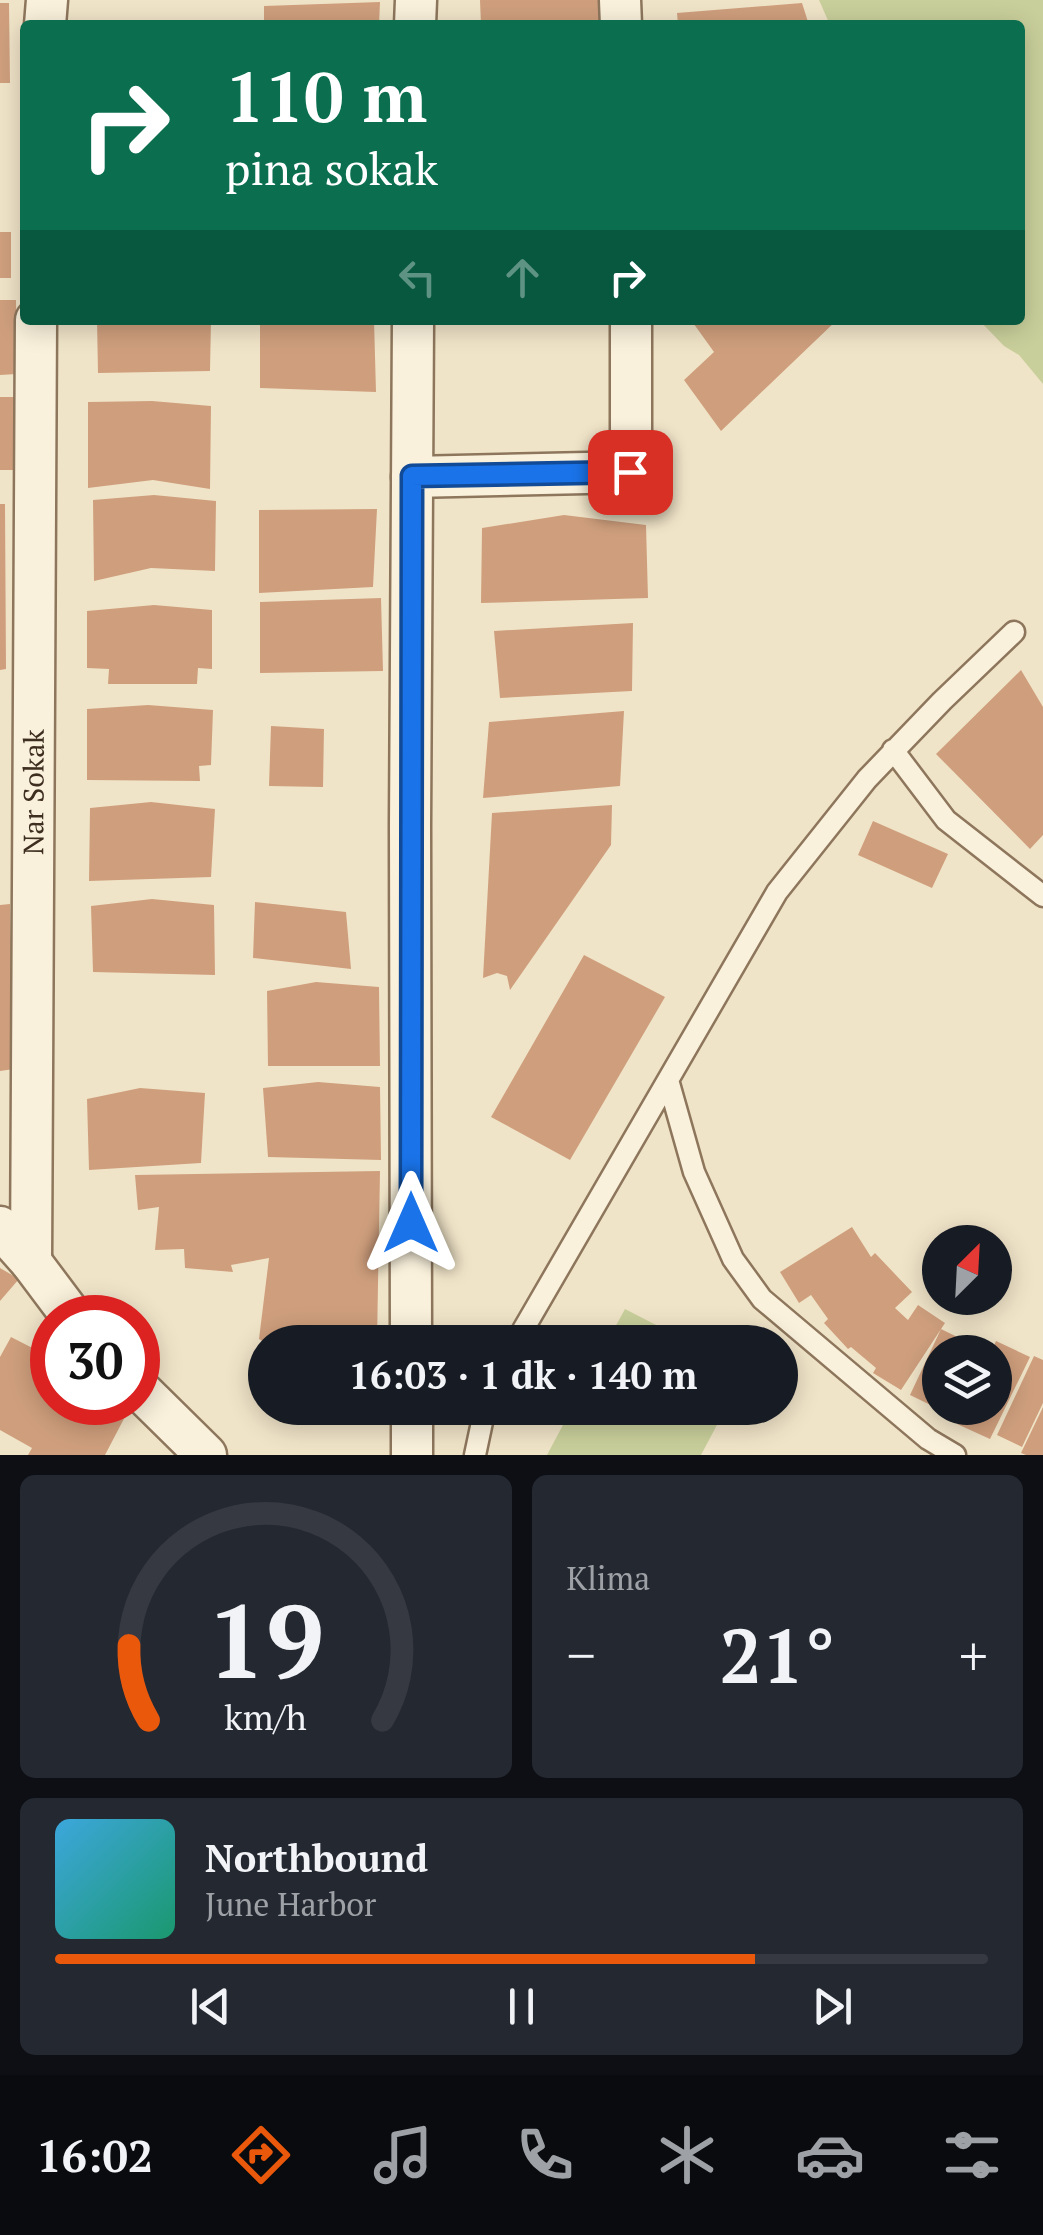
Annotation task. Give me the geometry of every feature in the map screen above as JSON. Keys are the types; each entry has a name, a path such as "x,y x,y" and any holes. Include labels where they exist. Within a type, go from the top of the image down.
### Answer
{"street":[{"name":"Nar Sokak","path":"30,1262 36,325"},
{"path":"411,1325 413,325"},
{"path":"412,476 630,472 630,325"},
{"path":"0,1226 55,1295"},
{"path":"160,1410 206,1455"},
{"path":"412,1425 412,1455"}],"lane":[{"path":"526,1325 777,892 866,779 1014,632"},
{"path":"894,750 946,820 1043,896"},
{"path":"668,1080 694,1172 733,1259 762,1299 928,1439 955,1455"},
{"path":"475,1455 481,1425"}],"green space":[{"path":"819,0 1043,0 1043,384 1019,355 984,325 1025,325 1025,20 828,20"},
{"path":"625,1309 656,1325 616,1325"},
{"path":"563,1425 717,1425 701,1455 547,1455"}],"building":[{"path":"480,0 604,0 605,20 481,20"},
{"path":"380,2 379,20 264,20 264,6"},
{"path":"0,3 9,3 10,83 0,83"},
{"path":"802,3 807,20 678,20 677,13"},
{"path":"0,232 11,232 11,278 0,278"},
{"path":"0,300 16,300 17,374 0,375"},
{"path":"97,325 211,325 210,371 98,373"},
{"path":"260,325 374,325 376,392 260,388"},
{"path":"695,325 832,325 721,431 684,380 714,352"},
{"path":"0,397 21,397 22,470 0,470"},
{"path":"152,401 211,406 210,489 153,480 88,488 88,402"},
{"path":"154,495 216,501 215,571 151,568 94,581 93,500"},
{"path":"0,504 5,504 6,669 0,670"},
{"path":"377,509 373,587 259,593 259,510"},
{"path":"564,515 646,525 648,598 481,603 482,528"},
{"path":"381,598 383,671 260,673 260,602"},
{"path":"154,605 212,610 212,669 198,668 197,684 108,684 109,669 87,668 87,611"},
{"path":"633,623 632,691 500,698 494,631"},
{"path":"1021,670 1043,707 1043,835 1030,849 936,754"},
{"path":"148,705 213,710 211,765 199,766 200,781 87,780 87,709"},
{"path":"624,711 620,786 483,798 489,722"},
{"path":"271,726 324,729 323,787 269,786"},
{"path":"151,802 215,809 211,877 89,881 90,808"},
{"path":"612,805 611,845 510,990 507,976 497,973 483,978 492,813"},
{"path":"873,821 948,854 932,888 858,855"},
{"path":"152,899 214,905 215,975 93,972 91,906"},
{"path":"255,902 346,912 351,969 253,958"},
{"path":"10,904 14,1069 0,1071 0,905"},
{"path":"584,955 665,997 570,1160 491,1117"},
{"path":"316,982 379,987 380,1066 268,1066 267,991"},
{"path":"318,1082 380,1087 381,1160 268,1157 263,1088"},
{"path":"140,1088 205,1093 201,1163 89,1170 87,1099"},
{"path":"380,1171 377,1325 261,1325 269,1258 231,1265 233,1272 185,1268 184,1249 155,1250 159,1207 138,1210 135,1175"},
{"path":"852,1227 871,1257 875,1253 912,1292 895,1308 908,1320 918,1305 922,1315 933,1315 945,1323 937,1335 922,1335 922,1358 901,1390 873,1373 876,1368 851,1347 848,1349 824,1323 828,1319 811,1295 799,1303 780,1272"},
{"path":"0,1268 19,1279 0,1301"},
{"path":"11,1337 30,1347 30,1425 121,1425 105,1455 28,1455 32,1448 0,1430 0,1357"},
{"path":"1012,1349 1030,1357 1012,1394"},
{"path":"1034,1356 1043,1360 1043,1403 1022,1447 997,1435 1002,1425 1012,1425 1012,1403"},
{"path":"922,1369 922,1401 910,1395"},
{"path":"1043,1407 1043,1455 1021,1453"},
{"path":"959,1425 997,1425 990,1439"}],"route":[{"path":"411,1223 412,476 630,472"}]}
